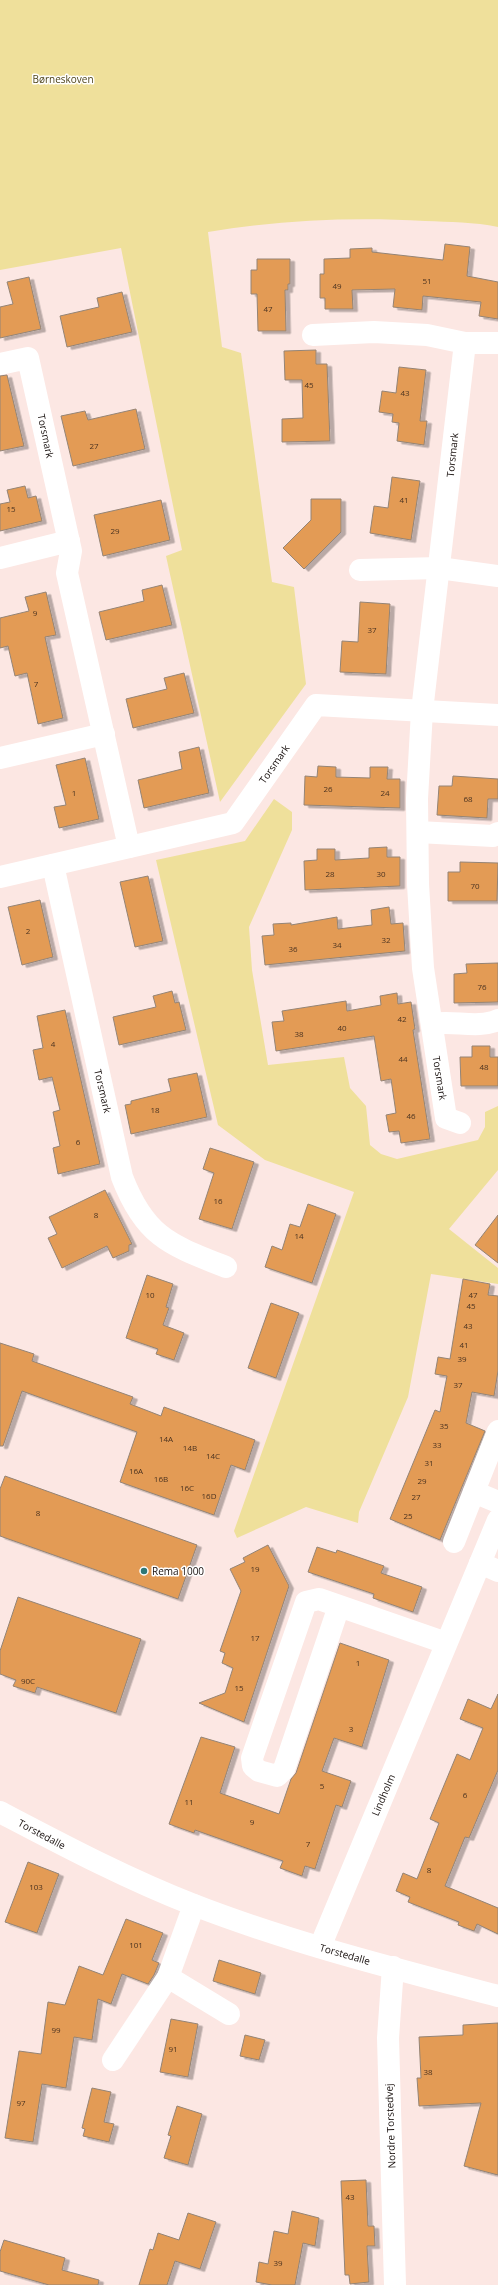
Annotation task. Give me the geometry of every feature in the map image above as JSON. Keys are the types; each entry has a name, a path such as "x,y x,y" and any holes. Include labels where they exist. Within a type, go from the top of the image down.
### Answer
{"street":[{"path":"314,335 374,332 427,335 465,343 498,343"},
{"name":"Torsmark","path":"460,1123 446,1118 423,968 418,884 417,799 422,711 465,343"},
{"name":"Torsmark","path":"0,364 28,358 71,551 67,573 129,847"},
{"path":"0,558 69,541"},
{"path":"360,570 439,568 498,576"},
{"name":"Torsmark","path":"0,877 233,823 316,705 498,715"},
{"path":"0,758 104,734"},
{"path":"418,832 493,836 498,833"},
{"name":"Torsmark","path":"53,865 122,1177 130,1198 140,1216 150,1228 162,1237 195,1255 226,1267"},
{"path":"432,1024 443,1022 489,1024 498,1020"},
{"path":"454,1542 498,1431"},
{"path":"474,1492 498,1502"},
{"name":"Lindholm","path":"320,1947 446,1643 489,1567 498,1520"},
{"path":"339,1606 284,1769 277,1776 255,1768 252,1758 306,1602 319,1600 339,1606 446,1643"},
{"path":"283,1666 315,1677"},
{"name":"Torstedalle","path":"0,1812 81,1855 194,1905 320,1947 498,1996"},
{"path":"113,2060 168,1977 194,1905"},
{"name":"Nordre Torstedvej","path":"393,1967 388,2038 395,2285"},
{"path":"168,1977 229,2014"}],"green space":[{"name":"Børneskoven","path":"0,0 498,0 498,227 453,222 371,219 289,222 208,232 222,347 241,353 272,582 294,587 306,684 220,802 166,556 182,550 121,248 0,270"},
{"path":"274,799 292,812 292,830 249,927 252,970 268,1065 344,1057 350,1088 366,1106 370,1145 381,1154 397,1159 478,1140 485,1127 485,1112 498,1106 498,1170 449,1229 498,1268 498,1284 431,1274 408,1397 359,1512 358,1523 306,1507 237,1538 234,1531 354,1192 265,1160 218,1125 156,860 245,841"}],"building":[{"path":"445,244 470,247 467,276 498,282 498,319 479,316 481,302 423,296 422,310 393,307 395,289 352,290 353,309 325,309 325,298 320,298 320,274 324,274 324,259 350,258 350,249 372,248 372,252 443,260"},
{"path":"257,259 290,259 290,284 288,284 288,290 285,290 286,331 258,331 257,294 251,294 251,270 257,270"},
{"path":"29,277 41,329 0,338 0,307 13,304 7,282"},
{"path":"122,292 132,332 67,347 60,316 99,307 97,298"},
{"path":"316,350 316,364 327,364 330,441 282,442 282,419 303,418 302,380 285,380 284,351"},
{"path":"399,367 426,370 420,421 427,421 424,445 397,441 399,423 392,422 393,414 379,412 382,391 396,393"},
{"path":"7,375 24,446 0,451 0,376"},
{"path":"136,409 145,449 73,466 61,416 85,411 88,420"},
{"path":"392,477 420,481 411,540 370,533 374,506 388,508"},
{"path":"25,486 28,498 36,496 42,521 0,531 0,504 10,502 7,490"},
{"path":"311,499 341,499 341,532 304,569 283,548 311,520"},
{"path":"161,500 170,540 103,556 94,515"},
{"path":"162,585 172,625 106,640 99,612 144,601 142,590"},
{"path":"46,592 56,635 45,637 63,718 38,724 27,673 15,676 8,646 0,648 0,618 29,611 25,597"},
{"path":"360,602 390,604 386,674 340,672 342,641 358,642"},
{"path":"184,673 194,713 133,728 126,699 167,689 164,678"},
{"path":"199,747 209,793 144,808 138,780 182,769 179,752"},
{"path":"85,758 99,819 59,828 54,807 66,805 56,765"},
{"path":"318,766 336,767 336,777 370,778 370,767 388,767 387,779 400,779 400,808 304,805 305,776 317,777"},
{"path":"453,776 498,779 498,799 488,799 487,818 437,815 439,786 452,786"},
{"path":"387,847 387,857 400,857 400,886 305,890 304,861 317,860 317,849 335,849 335,860 369,858 369,848"},
{"path":"460,862 498,863 497,901 448,901 448,872 460,872"},
{"path":"148,876 163,941 135,947 120,882"},
{"path":"40,900 53,957 22,965 8,907"},
{"path":"389,907 391,924 403,923 405,951 265,965 262,936 274,935 273,924 291,923 291,925 337,917 338,929 372,925 371,910"},
{"path":"498,963 498,1002 454,1003 454,974 467,973 466,964"},
{"path":"172,991 175,1003 179,1002 186,1030 119,1045 113,1017 156,1007 153,996"},
{"path":"397,993 398,1004 411,1002 415,1029 413,1030 430,1139 401,1143 399,1131 389,1132 386,1115 396,1113 391,1079 381,1081 374,1036 276,1051 272,1022 284,1021 282,1011 346,1001 347,1011 381,1005 380,996"},
{"path":"65,1010 100,1164 58,1174 53,1148 60,1146 53,1112 60,1110 52,1077 39,1080 33,1050 43,1048 37,1016"},
{"path":"472,1046 490,1046 490,1057 498,1057 498,1086 461,1086 460,1057 472,1057"},
{"path":"197,1073 207,1117 131,1134 125,1105 131,1104 131,1101 171,1091 168,1079"},
{"path":"210,1148 254,1162 232,1229 199,1219 214,1173 203,1169"},
{"path":"105,1190 132,1244 129,1245 129,1251 113,1258 107,1246 62,1268 48,1238 57,1234 49,1217"},
{"path":"308,1204 336,1214 312,1283 265,1267 272,1246 282,1250 290,1224 300,1227"},
{"path":"498,1215 498,1263 475,1245"},
{"path":"147,1275 173,1284 166,1307 169,1308 163,1325 184,1333 174,1360 156,1354 158,1349 126,1338"},
{"path":"463,1279 490,1284 488,1295 498,1296 498,1371 494,1396 472,1392 466,1423 485,1431 440,1540 390,1519 435,1410 440,1412 447,1376 435,1374 438,1357 450,1359"},
{"path":"271,1303 299,1313 276,1378 248,1368"},
{"path":"0,1343 34,1354 32,1361 133,1397 130,1404 161,1416 164,1407 255,1440 245,1470 231,1465 214,1515 120,1482 137,1432 22,1391 3,1446 0,1446"},
{"name":"Rema 1000","path":"5,1476 197,1545 178,1599 0,1536 0,1489"},
{"path":"268,1545 289,1586 244,1722 199,1703 225,1693 233,1668 222,1663 225,1653 220,1651 241,1591 230,1569 245,1562 243,1558"},
{"path":"317,1547 336,1553 337,1550 384,1566 381,1573 422,1587 413,1612 373,1598 374,1594 308,1572"},
{"path":"18,1597 141,1639 116,1713 37,1687 35,1693 13,1686 16,1680 0,1674 0,1651"},
{"path":"340,1643 389,1660 362,1747 334,1738 322,1771 351,1781 342,1807 336,1805 315,1869 305,1866 302,1876 280,1868 283,1861 195,1830 194,1833 169,1824 201,1737 235,1747 220,1793 279,1814 291,1779 296,1773"},
{"path":"498,1694 498,1770 469,1838 465,1837 445,1886 498,1908 498,1934 477,1924 474,1931 458,1925 459,1922 408,1902 410,1897 396,1891 403,1873 417,1879 439,1823 430,1819 457,1754 470,1760 483,1728 460,1719 468,1699 491,1709"},
{"path":"28,1862 59,1874 37,1933 5,1922"},
{"path":"126,1919 163,1933 152,1960 159,1963 154,1975 148,1984 122,1974 111,2004 98,1999 92,2040 74,2037 66,2088 42,2084 33,2142 5,2138 19,2051 41,2054 48,2002 65,2005 79,1966 103,1975"},
{"path":"219,1960 261,1973 255,1994 213,1981"},
{"path":"171,2019 198,2024 188,2077 160,2072"},
{"path":"498,2023 498,2175 464,2166 481,2103 419,2106 417,2078 421,2078 419,2037 463,2035 463,2025"},
{"path":"245,2035 265,2040 259,2060 240,2056"},
{"path":"92,2088 111,2092 104,2122 114,2124 109,2142 83,2136 85,2129 82,2128"},
{"path":"177,2106 202,2114 188,2165 164,2158 171,2136 168,2135"},
{"path":"366,2180 368,2226 374,2226 375,2246 367,2246 369,2282 350,2284 349,2275 345,2275 341,2181"},
{"path":"292,2211 319,2218 315,2246 303,2243 295,2285 272,2285 256,2282 259,2262 268,2264 274,2231 288,2234"},
{"path":"188,2213 216,2222 200,2269 175,2261 167,2285 139,2285 150,2249 153,2250 158,2233 179,2240"},
{"path":"4,2240 65,2258 62,2270 99,2280 98,2285 49,2285 0,2271 0,2252"}],"place":[{"name":"Rema 1000","path":"144,1571"}]}
